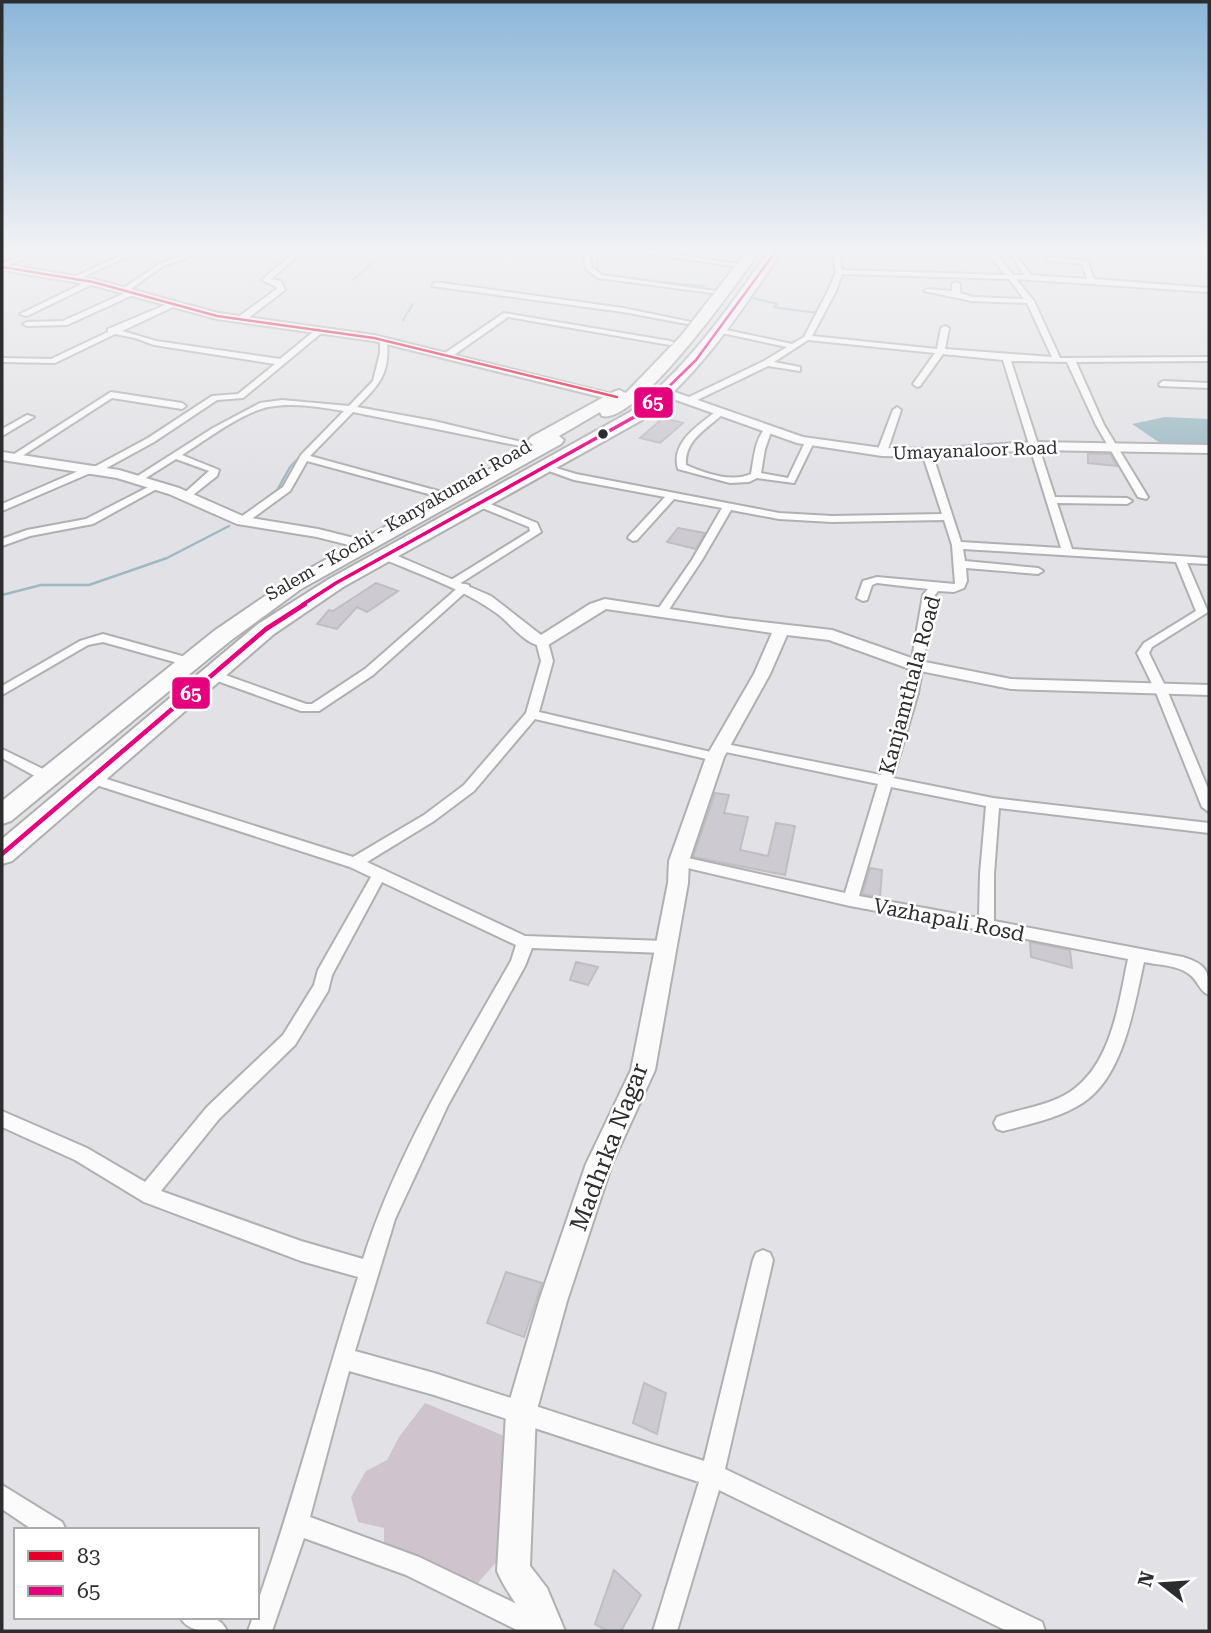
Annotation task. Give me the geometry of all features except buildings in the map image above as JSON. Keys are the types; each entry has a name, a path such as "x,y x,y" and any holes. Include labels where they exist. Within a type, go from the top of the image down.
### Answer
{"highway":[{"name":"Salem - Kochi - Kanyakumari Road","path":"2,800 255,601 353,541 617,397 635,383 683,327"},
{"path":"2,815 222,636 294,585 482,479 623,405 653,379 694,327"},
{"path":"2,836 240,640 309,590 636,408 664,384 709,327"},
{"name":"Salem - Kochi - Kanyakumari Road","path":"2,853 266,629 336,583 636,415 686,374 722,327"}],"street":[{"path":"2,360 48,363 120,327"},
{"path":"293,327 383,341 448,355 617,397"},
{"path":"448,355 489,327"},
{"path":"578,327 670,343"},
{"path":"807,338 813,327"},
{"path":"1042,327 1057,360"},
{"path":"917,384 940,352 945,328"},
{"path":"720,330 791,346"},
{"path":"111,331 137,336 154,343 281,362"},
{"path":"2,508 96,469 151,440 215,398 240,396 321,331"},
{"path":"688,401 767,363 807,338 1006,358 1209,359"},
{"path":"242,521 287,489 304,457 377,382 384,353 383,341"},
{"path":"1006,358 1068,553"},
{"path":"1070,359 1100,425 1143,497"},
{"path":"767,363 797,369"},
{"path":"1163,384 1209,386"},
{"name":"Umayanaloor Road","path":"666,393 809,443 882,452 927,453 1034,446 1117,450 1209,449"},
{"path":"7,457 111,396 182,406"},
{"path":"138,479 264,404 350,409 527,446"},
{"path":"882,452 897,410"},
{"path":"721,412 695,433 682,450 681,467 737,481 748,480 756,475 790,481 809,443"},
{"path":"2,433 30,417"},
{"path":"756,475 757,459 768,429"},
{"path":"927,453 949,517 960,564 1038,571"},
{"path":"176,456 214,470 214,474 185,497"},
{"path":"7,457 96,469 138,479 242,521 353,541"},
{"path":"304,457 439,494"},
{"path":"543,467 573,477 779,516 832,519 949,517"},
{"path":"2,543 47,529 89,522 157,486"},
{"path":"633,537 671,496"},
{"path":"1053,500 1127,501"},
{"path":"213,675 305,708 315,708 369,672 460,585 536,532 533,525 479,503"},
{"path":"662,611 698,560 727,508"},
{"path":"957,545 1209,561"},
{"path":"386,555 460,585 508,612 542,642"},
{"path":"1180,558 1202,611 1144,648 1144,659 1161,690 1209,807"},
{"name":"Kanjamthala Road","path":"850,900 912,693 929,595 935,587 954,589 960,586 960,564"},
{"path":"863,598 867,583 877,580 935,587"},
{"path":"542,642 595,607 605,604 832,635 916,665 1011,684 1209,690"},
{"name":"Madhrka Nagar","path":"547,1631 535,1600 513,1571 521,1413 553,1301 599,1164 643,1070 680,861 718,752 762,674 782,629"},
{"path":"2,691 84,643 103,638 178,659"},
{"path":"355,863 429,818 469,788 532,714 547,661 542,642"},
{"path":"532,714 718,752 885,779 993,803 1209,828"},
{"path":"2,753 38,772"},
{"path":"92,779 355,863 523,942 664,947"},
{"path":"986,928 993,803"},
{"name":"Vazhapali Rosd","path":"680,861 986,928 1183,963 1198,971 1209,984"},
{"path":"147,1194 213,1113 289,1040 322,986 324,975 379,875"},
{"path":"260,1631 298,1524 368,1270 397,1194 441,1101 519,962 524,948 523,942"},
{"path":"1003,1123 1044,1113 1080,1095 1102,1074 1128,997 1137,955"},
{"path":"2,1119 81,1154 147,1194 301,1251 368,1270"},
{"path":"665,1631 712,1475 763,1260"},
{"path":"342,1358 434,1384 712,1475 1033,1631"},
{"path":"2,1496 51,1528"},
{"path":"298,1524 360,1544 411,1565 547,1631"},
{"path":"195,1619 215,1631"}],"shaded area":[{"path":"425,1403 512,1439 504,1553 477,1584 384,1542 384,1528 358,1522 351,1497 366,1471 387,1460 399,1437"}],"water":[{"path":"1165,417 1209,419 1209,447 1166,447 1132,424"}],"waterway":[{"path":"350,405 375,377"},
{"path":"274,496 290,467 313,443"},
{"path":"2,595 41,585 89,585 167,558 229,526"}],"transit line":[{"name":"83","path":"297,327 374,338 617,397"},
{"name":"65","path":"2,854 266,629 336,583 636,416 678,380 723,327"}]}
